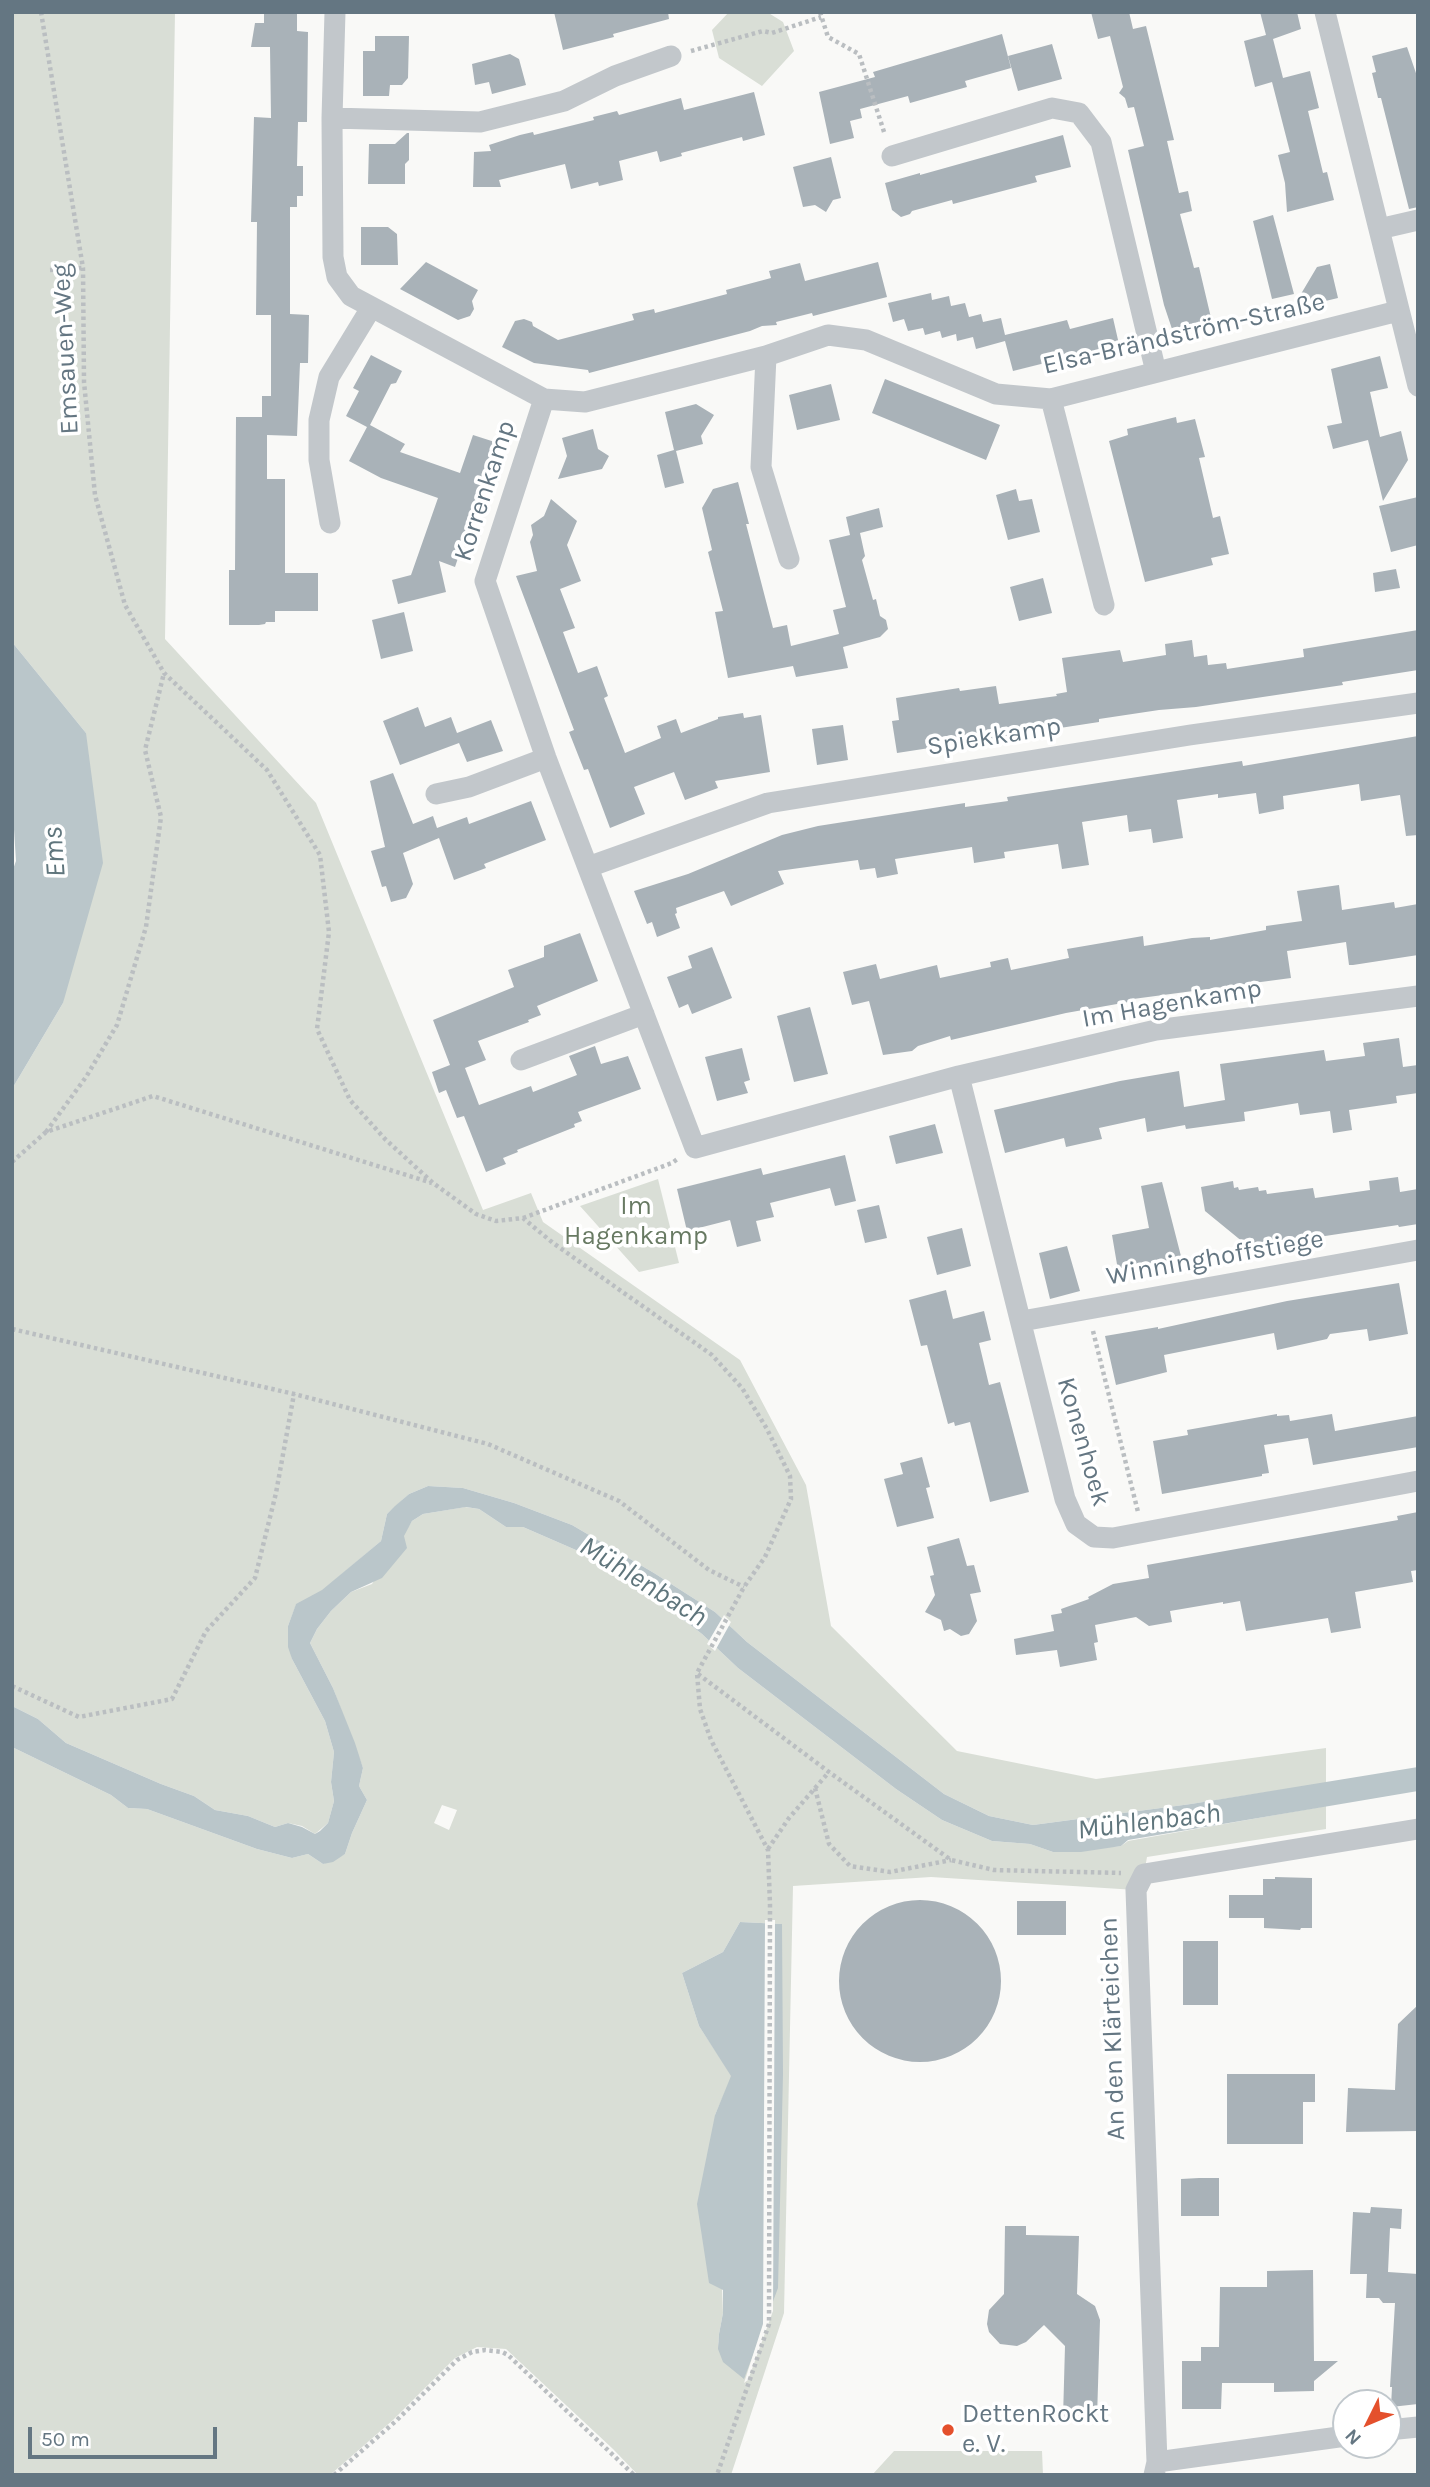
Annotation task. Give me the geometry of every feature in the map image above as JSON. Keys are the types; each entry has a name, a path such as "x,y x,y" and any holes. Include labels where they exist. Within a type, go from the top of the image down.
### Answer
{"street":[{"name":"Elsa-Brändström-Straße","path":"335,12 332,118 333,257 337,277 351,296 371,308 544,399 585,402 766,356 828,335 866,340 996,394 1051,399 1398,311"},
{"path":"1325,12 1418,386"},
{"path":"332,118 480,121 564,101 615,76 671,56"},
{"path":"892,156 1052,108 1080,113 1101,142 1156,372"},
{"path":"1379,229 1418,220"},
{"path":"330,523 319,460 319,420 329,377 371,308"},
{"path":"766,356 761,467 789,559"},
{"name":"Korrenkamp","path":"544,399 485,581 545,758 695,1148"},
{"path":"1051,399 1104,606"},
{"name":"Spiekkamp","path":"588,867 768,803 1190,735 1418,703"},
{"path":"436,794 469,787 545,758"},
{"name":"Im Hagenkamp","path":"695,1148 959,1076 1156,1030 1418,996"},
{"path":"521,1060 644,1014"},
{"name":"Konenhoek","path":"959,1076 1065,1499 1076,1524 1094,1537 1113,1538 1418,1481"},
{"name":"Winninghoffstiege","path":"1022,1321 1418,1250"},
{"path":"1144,1874 1418,1829"},
{"name":"An den Klärteichen","path":"1144,1874 1136,1890 1155,2468 1332,2438"}],"path":[{"name":"Emsauen-Weg","path":"41,12 83,268 84,382 95,495 125,605 164,673 268,770 320,855 329,933 317,1029 350,1100 385,1139 433,1183"},
{"path":"671,56 763,31 772,33 820,14 828,37 859,54 892,156"},
{"path":"50,270 83,268"},
{"path":"12,1162 46,1132 86,1077 117,1025 146,927 161,817 145,750 164,673"},
{"path":"46,1132 153,1096 433,1183 475,1214 496,1221 523,1218 672,1163 695,1148"},
{"path":"523,1218 553,1243 712,1355 741,1388 767,1429 790,1476 791,1499 765,1557 744,1587 697,1673 700,1709 711,1740 768,1850 770,1905 769,2324 717,2475"},
{"path":"1087,1310 1143,1532"},
{"path":"12,1329 294,1394 488,1444 619,1501 709,1570 744,1587"},
{"path":"12,1686 79,1717 172,1699 206,1630 255,1578 276,1493 294,1394"},
{"path":"697,1673 951,1860 994,1870 1144,1874"},
{"path":"768,1850 789,1818 829,1772"},
{"path":"815,1788 829,1844 850,1866 890,1872 951,1860"},
{"path":"334,2475 396,2421 457,2360 472,2352 485,2350 508,2355 634,2475"}],"green space":[{"path":"12,12 175,12 165,639 316,803 483,1210 531,1193 543,1222 740,1360 806,1485 831,1626 957,1751 1096,1779 1326,1748 1326,1783 1033,1825 989,1816 944,1794 747,1642 715,1612 654,1573 572,1525 514,1503 463,1488 428,1486 409,1494 387,1514 381,1541 322,1591 296,1605 288,1626 292,1659 325,1721 334,1752 331,1782 334,1801 328,1823 315,1834 302,1826 288,1823 275,1827 248,1816 215,1810 194,1796 66,1743 38,1719 12,1706 12,1089 63,1003 86,733 12,642"},
{"path":"729,12 767,12 783,22 794,51 762,86 719,58 712,30"},
{"name":"Im Hagenkamp","path":"658,1179 679,1263 639,1272 580,1206"},
{"path":"465,1507 479,1509 506,1527 523,1527 615,1567 702,1634 738,1668 896,1789 942,1820 992,1841 1030,1844 1053,1852 1121,1846 1128,1841 1326,1806 1326,1829 1147,1857 1144,1874 1136,1890 931,1877 793,1886 784,2313 731,2475 638,2475 506,2349 477,2347 455,2358 393,2420 330,2475 12,2475 12,1747 111,1795 128,1808 147,1809 257,1849 292,1858 308,1854 323,1864 345,1854 367,1800 359,1786 363,1768 333,1688 310,1643 331,1611 351,1592 372,1584 412,1521 423,1514","holes":["442,1805 457,1810 449,1830 434,1823","740,1922 782,1924 718,2349 723,2313 715,2115 732,2076 699,2026 682,1973 723,1952"]},
{"path":"894,2451 1042,2451 1043,2475 872,2475"}],"water":[{"name":"Ems","path":"12,642 86,733 103,863 63,1003 12,1089 12,872 16,861 12,798"},
{"name":"Mühlenbach","path":"428,1486 463,1488 514,1503 572,1525 654,1573 715,1612 747,1642 944,1794 989,1816 1033,1825 1191,1804 1418,1767 1418,1791 1128,1840 1121,1846 1081,1852 1053,1852 1030,1844 992,1841 942,1820 896,1789 738,1668 702,1634 615,1567 523,1527 506,1527 479,1509 466,1507 423,1514 412,1521 404,1536 407,1548 382,1578 351,1592 331,1611 310,1643 333,1688 355,1743 363,1768 359,1786 367,1800 345,1854 333,1862 323,1864 308,1854 292,1858 257,1849 147,1809 128,1808 111,1795 12,1747 12,1706 38,1719 66,1743 194,1796 215,1810 248,1816 275,1827 288,1823 315,1834 320,1831 328,1823 334,1801 331,1782 334,1752 325,1721 292,1659 288,1647 288,1626 296,1604 322,1590 381,1541 387,1514 409,1494"},
{"path":"740,1922 782,1924 783,2074 778,2288 744,2379 723,2362 718,2349 723,2290 709,2283 697,2204 715,2115 731,2076 699,2026 682,1973 723,1952"},
{"path":"919,1934 937,1938 953,1948 963,1964 967,1982 963,2000 953,2016 937,2026 919,2030 901,2026 885,2016 875,2000 871,1982 875,1964 885,1948 901,1938"}],"pier":[{"path":"724,1615 731,1622 715,1651 707,1644"},
{"path":"765,1920 775,1920 773,2311 748,2380 744,2383 763,2324"}],"building":[{"path":"264,12 297,12 297,31 308,32 307,122 298,122 297,166 303,166 303,196 297,196 297,207 290,207 290,314 309,315 308,363 300,363 297,436 267,435 267,479 285,479 285,573 318,573 318,611 275,611 275,622 229,625 229,570 235,570 236,417 262,417 262,396 271,396 271,315 256,315 257,222 251,222 254,117 271,118 270,47 251,47 255,23 264,23"},
{"path":"554,12 668,12 669,19 563,50"},
{"path":"1091,12 1129,12 1133,29 1146,26 1174,140 1167,141 1179,193 1188,191 1192,211 1180,214 1194,268 1199,267 1212,322 1173,332 1164,305 1128,150 1144,146 1134,107 1128,108 1125,98 1119,93 1123,87 1110,36 1098,39"},
{"path":"1260,12 1297,12 1301,29 1273,39 1283,78 1310,71 1319,108 1308,111 1323,173 1327,172 1334,200 1287,212 1285,183 1278,155 1290,152 1272,82 1255,87 1244,41 1266,35"},
{"path":"1002,34 1011,68 965,81 967,87 910,103 908,96 860,109 862,118 850,121 854,138 830,144 819,92 875,77 873,72"},
{"path":"375,36 409,36 408,78 402,85 390,85 389,96 363,96 363,51 375,51"},
{"path":"1052,44 1062,79 1018,91 1008,56"},
{"path":"1407,47 1418,79 1418,207 1409,209 1381,98 1378,98 1372,73 1376,72 1372,56"},
{"path":"510,54 519,59 526,85 492,94 489,82 475,85 472,64"},
{"path":"754,92 765,135 743,141 742,137 681,153 682,156 660,162 657,151 619,161 623,180 599,186 598,182 571,189 565,164 499,180 501,187 473,187 474,152 491,151 489,145 520,135 533,132 534,135 594,120 593,117 617,111 619,115 681,98 684,110"},
{"path":"407,133 409,160 405,164 405,184 368,184 369,144 395,144"},
{"path":"1063,135 1071,167 1035,176 1037,182 953,204 952,200 912,211 901,217 892,210 885,183"},
{"path":"831,157 841,198 833,200 826,212 815,205 803,207 793,167"},
{"path":"1273,215 1294,294 1272,299 1253,221"},
{"path":"361,227 388,227 397,234 398,265 361,265"},
{"path":"426,262 478,290 472,301 474,309 470,316 458,320 400,289"},
{"path":"878,262 887,297 813,316 812,313 776,322 777,325 762,326 589,373 588,370 534,363 502,347 515,321 524,319 532,322 533,326 558,340 634,320 632,314 654,309 655,313 727,294 726,290 771,278 769,271 800,263 805,281"},
{"path":"1330,264 1338,298 1292,309 1317,267"},
{"path":"931,293 932,300 949,296 951,306 965,303 969,317 981,314 983,322 1001,318 1005,335 1067,320 1070,329 1113,318 1121,353 1082,361 1081,354 1013,371 1005,341 976,349 973,337 957,341 956,334 942,338 940,331 925,335 923,328 908,331 904,319 893,322 888,303"},
{"path":"371,355 402,371 396,383 391,384 370,425 405,444 400,452 460,473 473,435 501,444 488,482 484,480 455,567 439,561 446,592 398,604 392,580 411,575 438,498 381,478 349,461 367,427 346,416 359,391 353,388"},
{"path":"1380,356 1388,388 1370,392 1380,437 1401,431 1408,460 1383,501 1368,440 1333,449 1327,426 1342,423 1331,369"},
{"path":"885,379 1000,425 986,460 872,413"},
{"path":"831,384 840,420 797,430 789,395"},
{"path":"696,404 714,415 701,436 703,444 676,451 684,483 665,488 657,455 674,450 665,412"},
{"path":"1176,417 1177,423 1195,419 1205,457 1199,458 1213,518 1220,516 1229,554 1211,558 1213,565 1145,582 1109,441 1128,435 1127,429"},
{"path":"593,429 598,449 609,456 602,469 558,479 567,456 562,438"},
{"path":"738,482 773,628 787,625 791,646 839,634 833,610 846,607 829,540 850,535 846,517 879,508 883,527 860,533 865,556 862,560 873,600 876,599 880,616 886,620 888,629 880,637 843,647 848,668 796,677 793,666 728,678 715,612 723,611 708,552 712,550 702,508 713,489"},
{"path":"1016,489 1019,501 1032,499 1040,532 1008,540 996,495"},
{"path":"1418,497 1418,545 1391,552 1379,506"},
{"path":"551,499 577,521 567,545 581,581 560,589 575,628 563,632 578,673 597,666 608,696 604,698 625,753 661,738 657,726 676,719 681,733 718,717 743,713 744,718 761,715 770,772 715,781 718,788 685,800 674,772 634,787 645,814 610,828 588,769 584,770 569,732 574,730 516,576 537,571 530,542 533,535 531,525 544,516"},
{"path":"1396,569 1400,588 1375,592 1373,573"},
{"path":"1043,578 1052,613 1019,621 1010,587"},
{"path":"404,612 413,651 381,659 372,620"},
{"path":"1418,630 1418,670 1342,682 1343,685 1099,719 1099,722 897,753 892,721 899,720 896,698 959,688 960,691 996,686 999,704 1057,696 1056,694 1067,692 1062,658 1120,650 1123,662 1166,655 1165,644 1192,640 1194,657 1207,655 1208,665 1226,663 1227,669 1304,657 1303,649"},
{"path":"418,707 425,727 451,717 457,733 491,720 503,751 467,762 459,743 400,765 383,721"},
{"path":"843,725 848,760 817,765 812,729"},
{"path":"1418,736 1418,835 1406,836 1400,795 1361,801 1359,784 1283,796 1284,809 1259,814 1256,793 1218,798 1218,794 1177,800 1183,838 1153,843 1151,829 1129,832 1127,815 1082,822 1089,865 1062,869 1058,844 1004,852 1005,858 974,863 972,847 895,859 898,874 877,878 875,868 860,870 858,860 778,871 784,884 731,906 724,891 676,908 675,914 680,928 657,937 652,922 647,924 634,891 688,874 782,835 818,826 965,803 965,807 1008,801 1007,797 1242,761 1243,766"},
{"path":"393,773 413,824 433,816 437,828 467,817 469,824 531,801 546,840 484,864 486,868 454,880 439,838 403,853 413,884 406,898 391,902 386,886 382,887 371,851 385,847 370,781"},
{"path":"1339,885 1342,910 1394,902 1395,908 1418,904 1418,955 1349,965 1346,942 1287,951 1291,978 1133,999 1134,1001 1066,1013 951,1040 950,1036 918,1046 912,1051 883,1055 869,1001 852,1005 843,972 876,964 880,979 937,965 940,978 991,967 990,962 1008,958 1011,970 1069,958 1067,949 1143,936 1144,946 1192,938 1210,937 1210,940 1266,930 1266,926 1302,921 1297,891"},
{"path":"580,933 598,981 537,1006 541,1015 528,1020 529,1022 478,1041 486,1060 465,1068 479,1105 531,1086 533,1092 577,1075 569,1056 595,1046 601,1064 628,1056 641,1089 578,1112 582,1121 574,1124 575,1127 517,1150 518,1152 503,1158 506,1164 486,1172 464,1116 457,1118 446,1090 439,1093 432,1072 450,1065 433,1020 514,987 508,970 544,957 544,946"},
{"path":"712,947 732,998 692,1014 688,1004 679,1008 667,977 692,968 688,956"},
{"path":"810,1007 828,1074 794,1082 777,1016"},
{"path":"1399,1038 1403,1067 1418,1065 1418,1093 1396,1096 1397,1103 1349,1110 1352,1130 1333,1133 1330,1111 1300,1115 1298,1103 1244,1112 1245,1121 1186,1129 1185,1125 1147,1132 1145,1118 1099,1128 1102,1139 1066,1147 1064,1138 1005,1153 994,1110 1120,1081 1179,1071 1184,1107 1225,1100 1220,1064 1324,1050 1326,1061 1365,1056 1363,1043"},
{"path":"742,1048 750,1080 744,1082 748,1093 717,1101 705,1057"},
{"path":"935,1124 943,1153 896,1164 889,1136"},
{"path":"845,1155 856,1201 835,1206 830,1188 770,1203 774,1217 756,1221 761,1241 737,1247 730,1220 687,1231 677,1189 761,1168 763,1175"},
{"path":"1398,1177 1400,1192 1418,1189 1418,1224 1292,1241 1293,1244 1270,1247 1270,1244 1249,1247 1205,1211 1201,1187 1233,1181 1234,1188 1238,1187 1239,1190 1258,1187 1259,1191 1266,1190 1267,1194 1313,1188 1315,1198 1370,1190 1369,1181"},
{"path":"1162,1182 1183,1264 1119,1276 1112,1235 1149,1228 1141,1186"},
{"path":"879,1205 887,1238 865,1243 857,1210"},
{"path":"962,1228 971,1266 937,1275 927,1237"},
{"path":"1067,1246 1080,1291 1050,1299 1039,1253"},
{"path":"1399,1283 1408,1334 1369,1341 1367,1329 1330,1334 1327,1339 1277,1350 1274,1333 1164,1355 1167,1372 1116,1385 1105,1336 1158,1329 1287,1301"},
{"path":"946,1290 953,1319 984,1311 991,1340 979,1343 989,1385 1000,1382 1029,1492 990,1502 970,1422 955,1426 954,1422 948,1424 927,1345 921,1346 909,1300"},
{"path":"1277,1414 1289,1415 1290,1421 1332,1414 1335,1431 1418,1416 1418,1447 1313,1465 1308,1438 1264,1445 1269,1473 1162,1494 1153,1441 1188,1435 1187,1430"},
{"path":"922,1457 934,1518 897,1527 884,1479 903,1474 900,1463"},
{"path":"1418,1512 1418,1570 1411,1571 1413,1582 1355,1592 1361,1628 1331,1633 1328,1618 1246,1631 1240,1601 1223,1602 1170,1611 1172,1622 1149,1626 1136,1617 1095,1625 1097,1660 1060,1667 1057,1650 1016,1655 1014,1639 1054,1631 1051,1615 1062,1613 1061,1609 1089,1599 1088,1597 1113,1584 1149,1578 1147,1565 1398,1520 1397,1516"},
{"path":"959,1538 967,1566 974,1565 981,1592 970,1594 977,1621 969,1634 961,1636 950,1629 944,1631 941,1620 925,1612 935,1595 930,1576 934,1575 927,1547"},
{"path":"1312,1878 1312,1928 1264,1928 1264,1918 1229,1918 1229,1895 1263,1895 1263,1879"},
{"path":"920,1900 951,1907 977,1924 994,1950 1001,1981 994,2012 977,2038 951,2055 920,2062 889,2055 863,2038 846,2012 839,1981 846,1950 863,1924 889,1907"},
{"path":"1017,1901 1066,1901 1066,1935 1017,1935"},
{"path":"1183,1941 1218,1941 1218,2005 1183,2005"},
{"path":"1418,2005 1418,2131 1346,2132 1348,2088 1395,2090 1398,2024"},
{"path":"1227,2074 1315,2074 1315,2102 1303,2102 1303,2144 1227,2144"},
{"path":"1219,2178 1219,2216 1181,2216 1181,2179"},
{"path":"1371,2207 1402,2209 1401,2229 1390,2228 1388,2272 1418,2274 1418,2404 1402,2406 1402,2389 1390,2387 1395,2303 1383,2303 1379,2298 1366,2298 1367,2274 1350,2274 1353,2212 1370,2213"},
{"path":"1005,2226 1026,2226 1026,2235 1079,2236 1077,2294 1095,2306 1100,2320 1097,2418 1063,2418 1065,2346 1044,2325 1026,2342 1017,2346 1000,2344 989,2332 989,2310 1004,2294"},
{"path":"1313,2270 1314,2361 1338,2361 1314,2381 1314,2391 1274,2392 1274,2383 1222,2383 1221,2409 1182,2409 1182,2361 1201,2361 1201,2347 1219,2347 1220,2287 1267,2287 1267,2271"}],"place":[{"name":"DettenRockt e. V.","path":"948,2430"}]}
